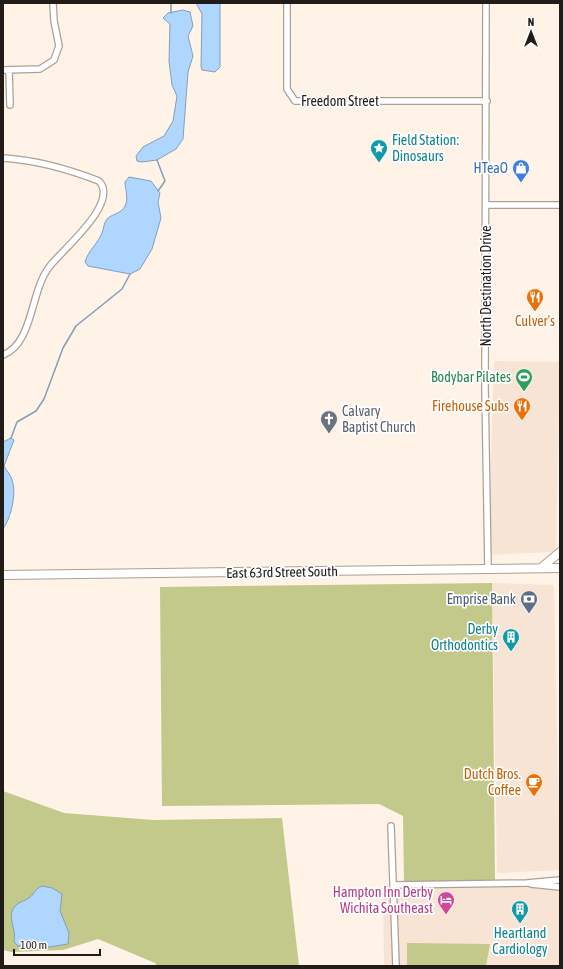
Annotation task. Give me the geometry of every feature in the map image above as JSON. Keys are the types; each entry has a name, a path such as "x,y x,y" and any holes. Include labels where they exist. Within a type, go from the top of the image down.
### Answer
{"main road":[{"path":"541,568 560,552"},
{"name":"East 63rd Street South","path":"3,575 560,568"}],"street":[{"path":"10,105 6,70 40,69 54,60 59,46 54,21 53,3"},
{"name":"Freedom Street","path":"287,3 287,89 295,101 487,101"},
{"name":"North Destination Drive","path":"486,3 486,388 488,569"},
{"path":"3,158 30,161 60,168 99,181 104,187 104,196 88,225 44,274 21,339 14,349 3,355"},
{"path":"487,205 560,205"},
{"path":"391,826 396,966"},
{"path":"393,885 527,883 560,880"},
{"path":"527,883 560,887"}],"shaded area":[{"path":"494,361 560,362 556,550 551,552 488,555"},
{"path":"492,583 554,585 560,870 497,873"},
{"path":"560,880 560,966 384,966 383,885"}],"green space":[{"path":"492,583 495,882 404,883 403,816 379,804 162,806 160,587"},
{"path":"3,791 64,813 153,820 282,818 299,966 157,966 155,963 98,939 63,950 11,952 3,950"},
{"path":"407,943 490,944 486,966 407,966"}],"water":[{"path":"196,3 220,3 220,67 215,72 202,70 202,14"},
{"path":"183,10 190,12 193,26 188,36 193,56 188,72 183,139 176,149 157,160 142,162 137,161 136,156 143,147 164,136 173,121 177,96 172,85 169,61 170,24 163,18 168,13"},
{"path":"129,177 151,181 160,193 158,202 161,218 152,249 140,269 130,274 88,266 85,262 102,233 106,220 122,210 125,206 127,197 125,182"},
{"path":"11,438 14,440 4,466 11,476 14,492 11,512 3,529 3,442"},
{"path":"42,886 52,888 62,894 60,911 69,933 68,944 49,947 18,946 14,942 15,937 11,914 12,910 15,906 29,898"}],"waterway":[{"path":"171,3 171,13"},
{"path":"157,160 165,181 158,191"},
{"path":"11,438 17,422 36,411 44,399 63,348 76,326 122,289 130,274"}],"place":[{"name":"Field Station: Dinosaurs","path":"379,163"},
{"name":"HTeaO","path":"521,183"},
{"name":"Culver's","path":"535,312"},
{"name":"Bodybar Pilates","path":"524,392"},
{"name":"Firehouse Subs","path":"522,421"},
{"name":"Calvary Baptist Church","path":"329,434"},
{"name":"Emprise Bank","path":"529,614"},
{"name":"Derby Orthodontics","path":"511,652"},
{"name":"Dutch Bros. Coffee","path":"534,797"},
{"name":"Hampton Inn Derby Wichita Southeast","path":"446,915"},
{"name":"Heartland Cardiology","path":"520,924"}]}
